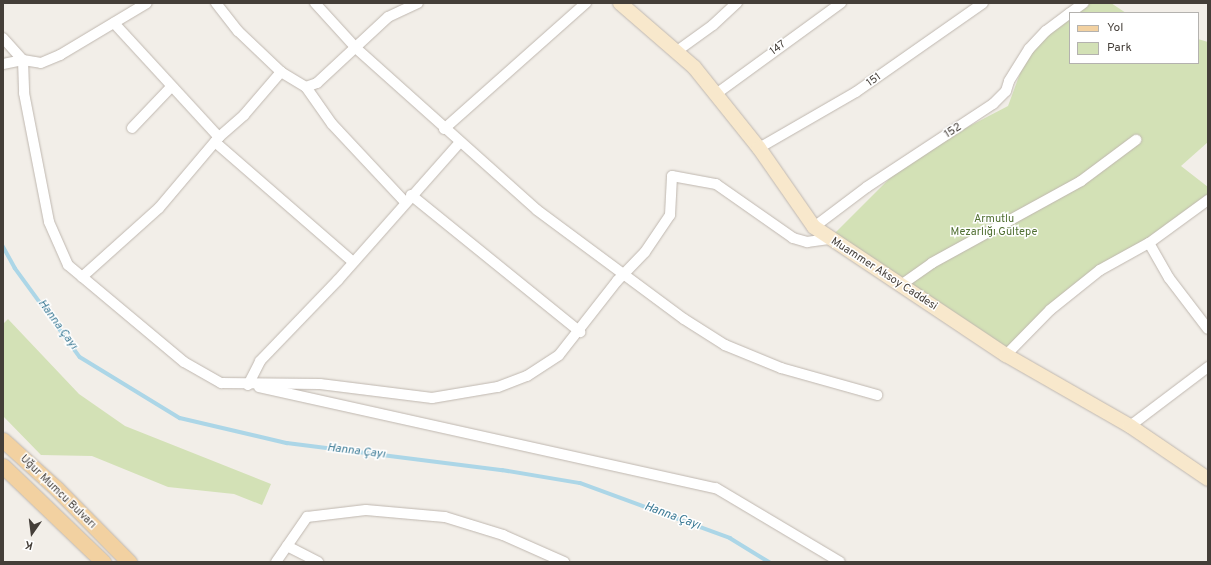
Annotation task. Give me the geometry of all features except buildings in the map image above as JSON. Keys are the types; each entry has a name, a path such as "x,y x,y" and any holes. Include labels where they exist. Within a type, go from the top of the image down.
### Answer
{"main road":[{"name":"Uğur Mumcu Bulvarı","path":"3,440 57,488 129,562"},
{"name":"Uğur Mumcu Bulvarı","path":"3,466 98,560"}],"street":[{"path":"3,64 23,60 41,63 147,3"},
{"path":"216,3 238,31 281,72 306,87 332,124 408,198 580,332"},
{"path":"315,3 357,49 444,129 537,210 625,273 684,319 725,345 781,368 877,395"},
{"path":"306,87 317,83 357,49 388,17 418,3"},
{"path":"444,129 586,3"},
{"name":"Muammer Aksoy Caddesi","path":"620,3 694,67 759,148 814,227 829,239 1006,355 1130,426 1208,479"},
{"path":"677,51 713,25 737,3"},
{"name":"147","path":"716,94 841,3"},
{"name":"151","path":"759,148 856,92 984,3"},
{"name":"152","path":"1071,12 1084,3"},
{"name":"152","path":"814,227 867,187 993,104 1006,92 1009,81 1029,49 1046,31 1069,14"},
{"path":"114,23 217,139 353,262"},
{"path":"3,38 23,60 24,93 49,222 68,265 184,362 221,383 248,385 320,384 432,398 462,395 527,376 559,355 580,332 670,215 672,176 716,184 793,238 807,242 829,239"},
{"path":"82,277 159,208 217,139 244,115 281,72"},
{"path":"132,128 171,87"},
{"path":"901,285 932,263 1081,181 1136,140"},
{"path":"248,385 260,361 353,262 459,142"},
{"path":"1006,355 1050,310 1100,270 1149,242 1208,200"},
{"path":"1149,242 1169,278 1208,329"},
{"path":"1130,426 1208,367"},
{"path":"248,385 716,488 840,562"},
{"path":"276,562 307,517 366,510 445,517 503,535 564,562"},
{"path":"287,546 318,562"}],"green space":[{"path":"1085,3 1111,3 1124,12 1074,12"},
{"name":"Armutlu Mezarlığı Gültepe","path":"1069,17 1069,64 1199,64 1199,39 1208,42 1208,142 1181,166 1208,187 1208,200 1100,270 1006,355 832,236 912,156 1008,106 1029,49"},
{"path":"8,319 79,394 125,426 271,484 262,505 234,494 168,487 92,456 41,455 3,416 3,324"}],"waterway":[{"name":"Hanna Çayı","path":"3,246 15,268 80,357 180,418 287,443 502,470 580,483 730,538 769,562"}]}
